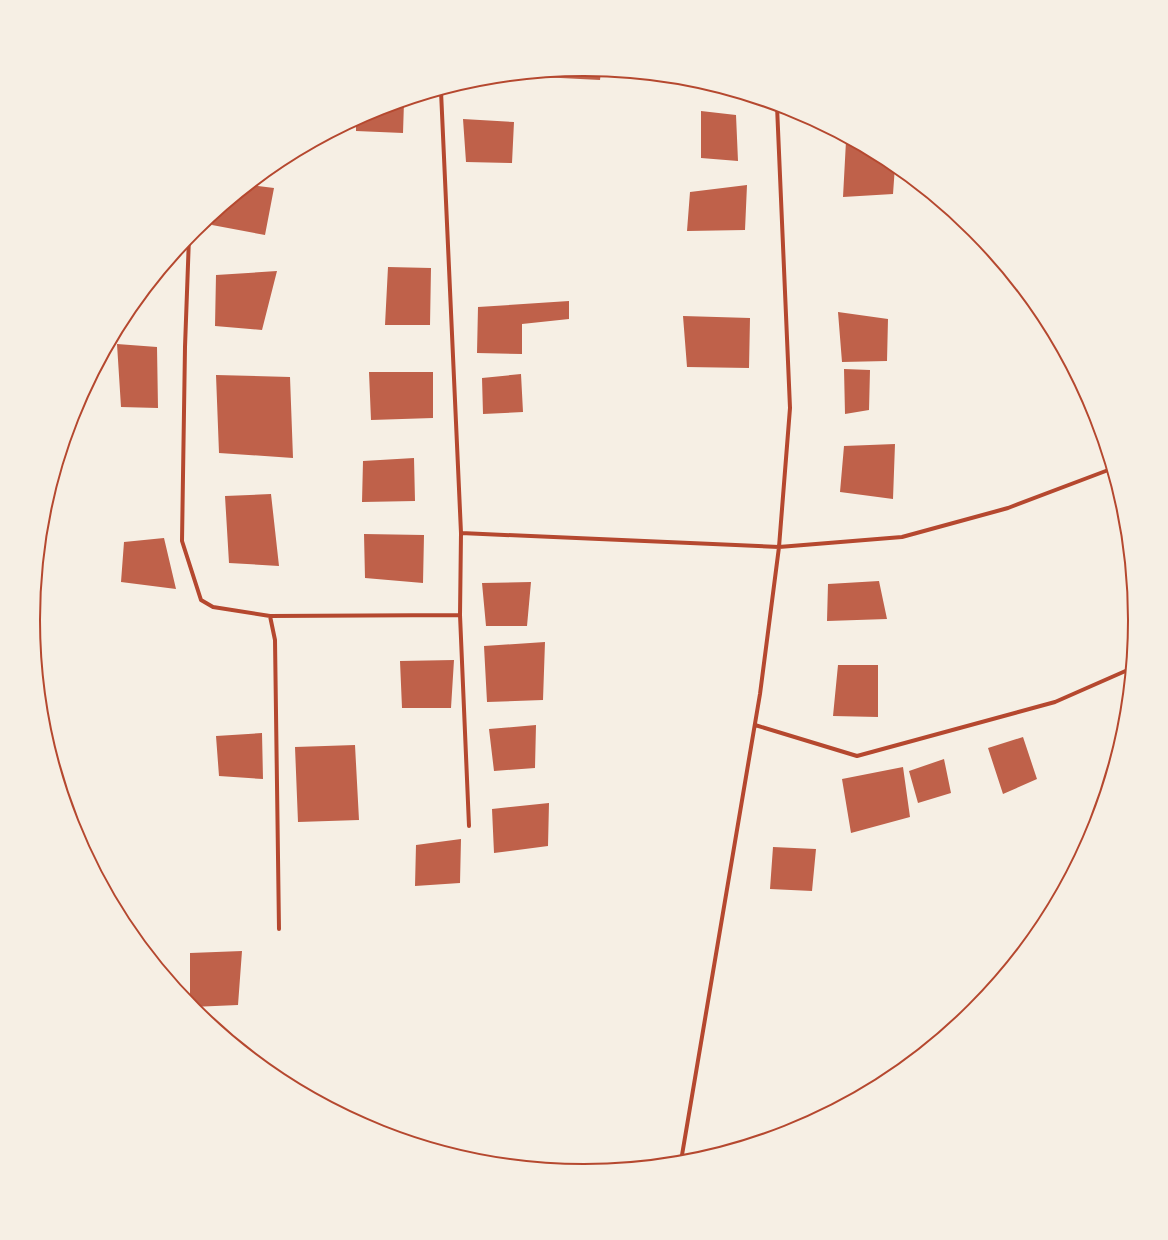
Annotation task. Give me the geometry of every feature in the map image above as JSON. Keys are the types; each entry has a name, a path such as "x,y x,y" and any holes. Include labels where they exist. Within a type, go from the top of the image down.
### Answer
{"street":[{"path":"440,96 461,533 460,615 469,826"},
{"path":"682,1155 760,694 779,547 790,408 777,112"},
{"path":"189,246 185,347 182,541 201,600 213,607 270,616 460,615"},
{"path":"461,533 779,547 902,537 1008,508 1106,470"},
{"path":"270,616 275,640 279,929"},
{"path":"755,725 857,756 1055,702 1125,670"}],"building":[{"path":"600,76 600,80 546,77"},
{"path":"404,107 403,133 356,131 356,126"},
{"path":"701,111 736,115 738,161 701,158"},
{"path":"463,119 514,122 512,163 466,162"},
{"path":"846,143 894,174 893,194 843,197"},
{"path":"747,185 745,230 687,231 690,192"},
{"path":"256,186 274,188 265,235 212,225 213,222 225,211"},
{"path":"388,267 431,268 430,325 385,325"},
{"path":"277,271 262,330 215,326 216,275"},
{"path":"569,301 569,319 522,324 522,354 477,353 478,307"},
{"path":"838,312 888,319 887,361 842,362"},
{"path":"683,316 750,318 749,368 687,367"},
{"path":"117,344 157,347 158,408 121,407"},
{"path":"844,369 870,370 869,410 845,414"},
{"path":"369,372 433,372 433,418 371,420"},
{"path":"521,374 523,412 483,414 482,378"},
{"path":"216,375 290,377 293,458 219,453"},
{"path":"895,444 893,499 840,492 844,446"},
{"path":"414,458 415,501 362,502 363,461"},
{"path":"271,494 279,566 229,563 225,496"},
{"path":"364,534 424,535 423,583 365,578"},
{"path":"164,538 176,589 121,582 124,542"},
{"path":"879,581 887,619 827,621 828,584"},
{"path":"531,582 527,626 486,626 482,583"},
{"path":"545,642 543,700 487,702 484,646"},
{"path":"454,660 451,708 402,708 400,661"},
{"path":"838,665 878,665 878,717 833,716"},
{"path":"536,725 535,768 494,771 489,729"},
{"path":"262,733 263,779 219,776 216,736"},
{"path":"1023,737 1037,779 1003,794 988,748"},
{"path":"355,745 359,820 298,822 295,747"},
{"path":"944,759 951,793 918,803 909,771"},
{"path":"903,767 910,817 851,833 842,779"},
{"path":"549,803 548,846 494,853 492,809"},
{"path":"461,839 460,883 415,886 416,845"},
{"path":"773,847 816,849 812,891 770,889"},
{"path":"242,951 238,1005 201,1007 190,995 190,953"}]}
